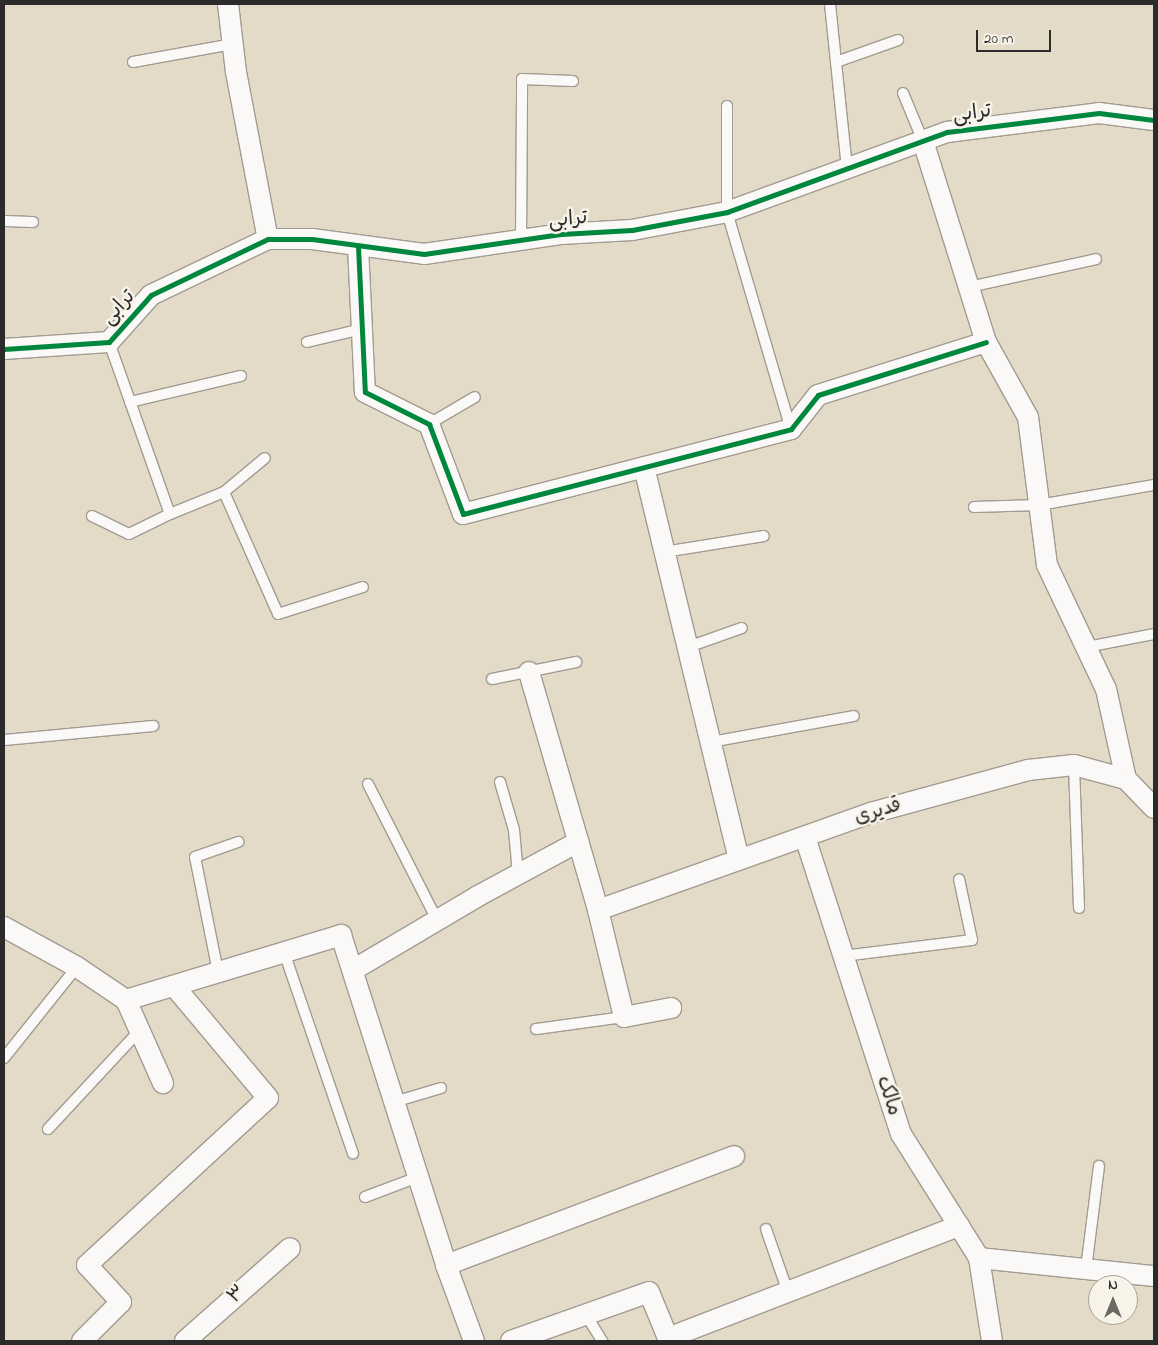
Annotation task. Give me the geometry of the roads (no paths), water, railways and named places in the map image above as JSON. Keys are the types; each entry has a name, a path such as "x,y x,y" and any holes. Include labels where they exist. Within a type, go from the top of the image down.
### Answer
{"street":[{"path":"228,4 233,44 268,239"},
{"name":"ترابی","path":"4,349 109,342 151,295 268,239 312,239 424,254 521,240 632,230 727,212 947,132 1099,113 1154,120"},
{"path":"923,141 986,342 1028,417 1047,565 1106,689 1126,779"},
{"path":"358,246 365,392 429,424 463,514 790,429 818,395 986,342"},
{"path":"644,467 740,859"},
{"path":"529,672 598,910 624,1017 671,1008"},
{"name":"قدیری","path":"598,910 872,813 1028,770 1074,764 1126,779 1154,808"},
{"name":"مالک","path":"806,837 900,1134 979,1258 992,1341"},
{"path":"353,970 437,920 578,842"},
{"path":"4,927 77,966 126,1000 163,1083"},
{"path":"126,1000 341,935 446,1265 474,1341"},
{"path":"82,1341 121,1302 87,1265 268,1098 174,986"},
{"path":"446,1265 734,1156"},
{"path":"511,1341 649,1292 668,1338 959,1226"},
{"name":"۳","path":"185,1341 290,1248"},
{"path":"979,1258 1154,1276"}],"lane":[{"path":"830,4 847,169"},
{"path":"836,62 898,40"},
{"path":"133,62 233,44"},
{"path":"521,240 522,79 573,81"},
{"path":"903,94 923,141"},
{"path":"727,106 727,212 790,429"},
{"path":"4,221 33,222"},
{"path":"969,287 1096,259"},
{"path":"307,342 362,329"},
{"path":"109,342 170,514"},
{"path":"130,402 241,376"},
{"path":"429,424 475,397"},
{"path":"92,516 129,534 170,514 224,492 265,458"},
{"path":"974,507 1039,506 1154,484"},
{"path":"224,492 278,614 363,587"},
{"path":"664,552 764,536"},
{"path":"688,647 742,628"},
{"path":"1087,647 1154,634"},
{"path":"492,679 576,662"},
{"path":"711,742 854,716"},
{"path":"4,740 153,726"},
{"path":"1074,764 1079,908"},
{"path":"500,782 514,830 518,875"},
{"path":"368,784 437,920"},
{"path":"218,972 195,857 238,842"},
{"path":"843,956 972,940 959,879"},
{"path":"284,952 353,1154"},
{"path":"4,1058 77,966"},
{"path":"536,1029 624,1017"},
{"path":"48,1129 139,1031"},
{"path":"394,1102 441,1088"},
{"path":"1086,1269 1099,1166"},
{"path":"365,1198 418,1177"},
{"path":"766,1229 788,1292"},
{"path":"586,1315 602,1341"}]}
